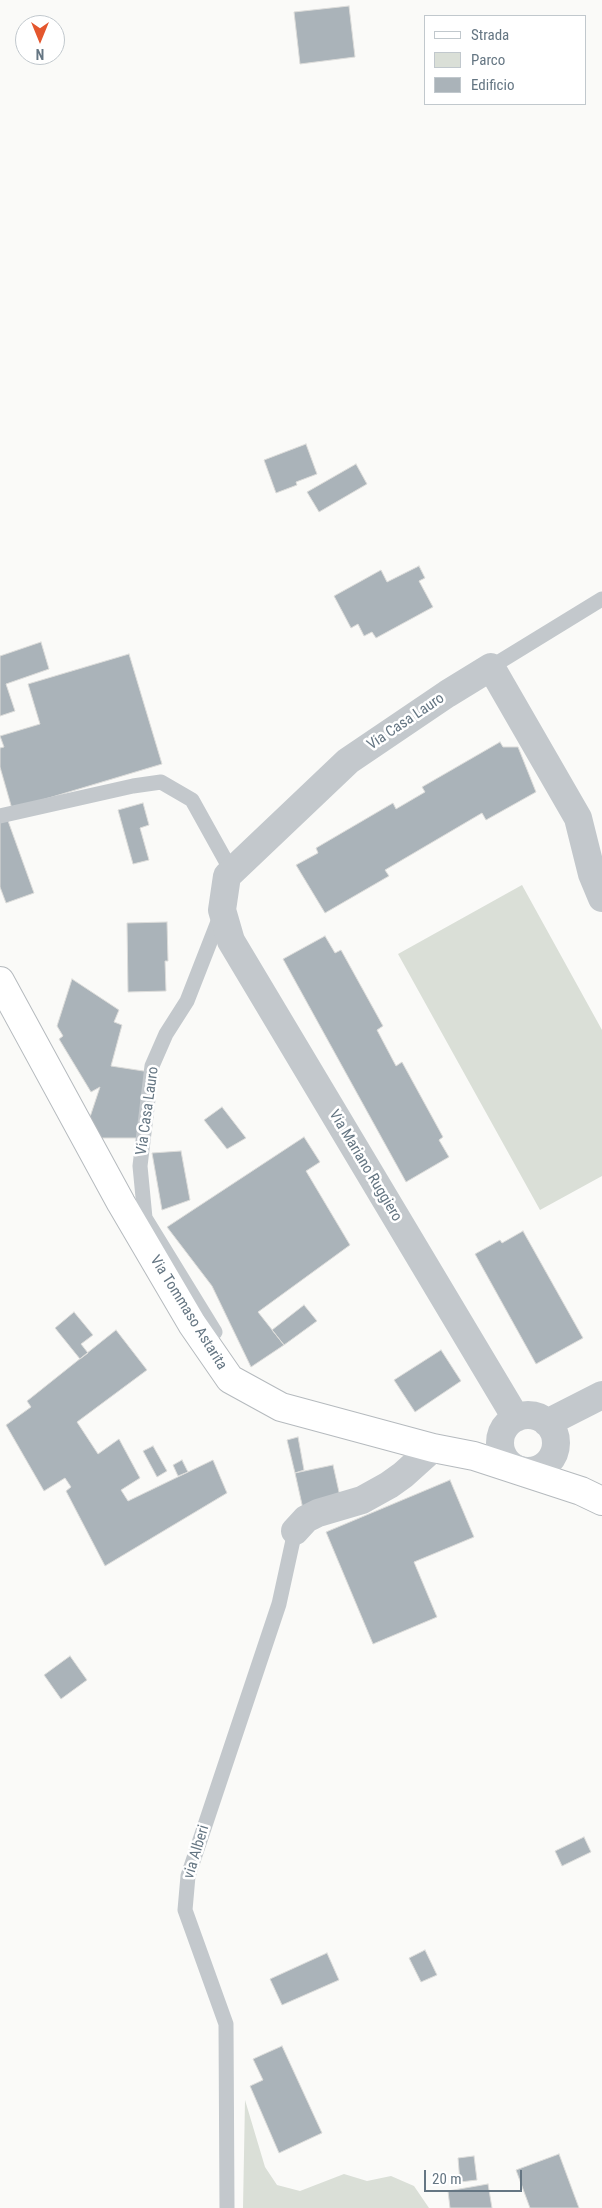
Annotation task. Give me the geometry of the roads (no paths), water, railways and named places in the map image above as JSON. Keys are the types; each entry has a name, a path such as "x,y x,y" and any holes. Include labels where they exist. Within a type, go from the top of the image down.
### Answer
{"main road":[{"name":"Via Tommaso Astarita","path":"0,981 121,1203 202,1339 230,1379 281,1407 433,1448 474,1456 581,1491 602,1501"}],"street":[{"name":"Via Casa Lauro","path":"222,910 227,876 348,761 447,694 491,667"},
{"path":"491,667 578,818 592,874 602,898"},
{"name":"Via Mariano Ruggiero","path":"222,910 232,941 516,1418"},
{"path":"518,1469 506,1459 500,1444 502,1434 508,1424 516,1418 527,1415 538,1417 547,1423 602,1395"},
{"name":"Via Tommaso Astarita","path":"518,1469 529,1471 540,1469 549,1462 554,1453 556,1442 554,1431 547,1423"},
{"path":"295,1531 306,1519 318,1513 362,1500 389,1485 433,1448"}],"lane":[{"name":"Via Casa Lauro","path":"491,667 602,599"},
{"path":"0,816 133,786 161,782 192,800 232,872"},
{"name":"Via Casa Lauro","path":"202,1339 215,1332 145,1218 140,1166 152,1066 166,1034 187,1002 222,910"},
{"name":"via Alberi","path":"227,2208 226,2024 185,1910 187,1884 188,1876 279,1604 295,1531"}]}
